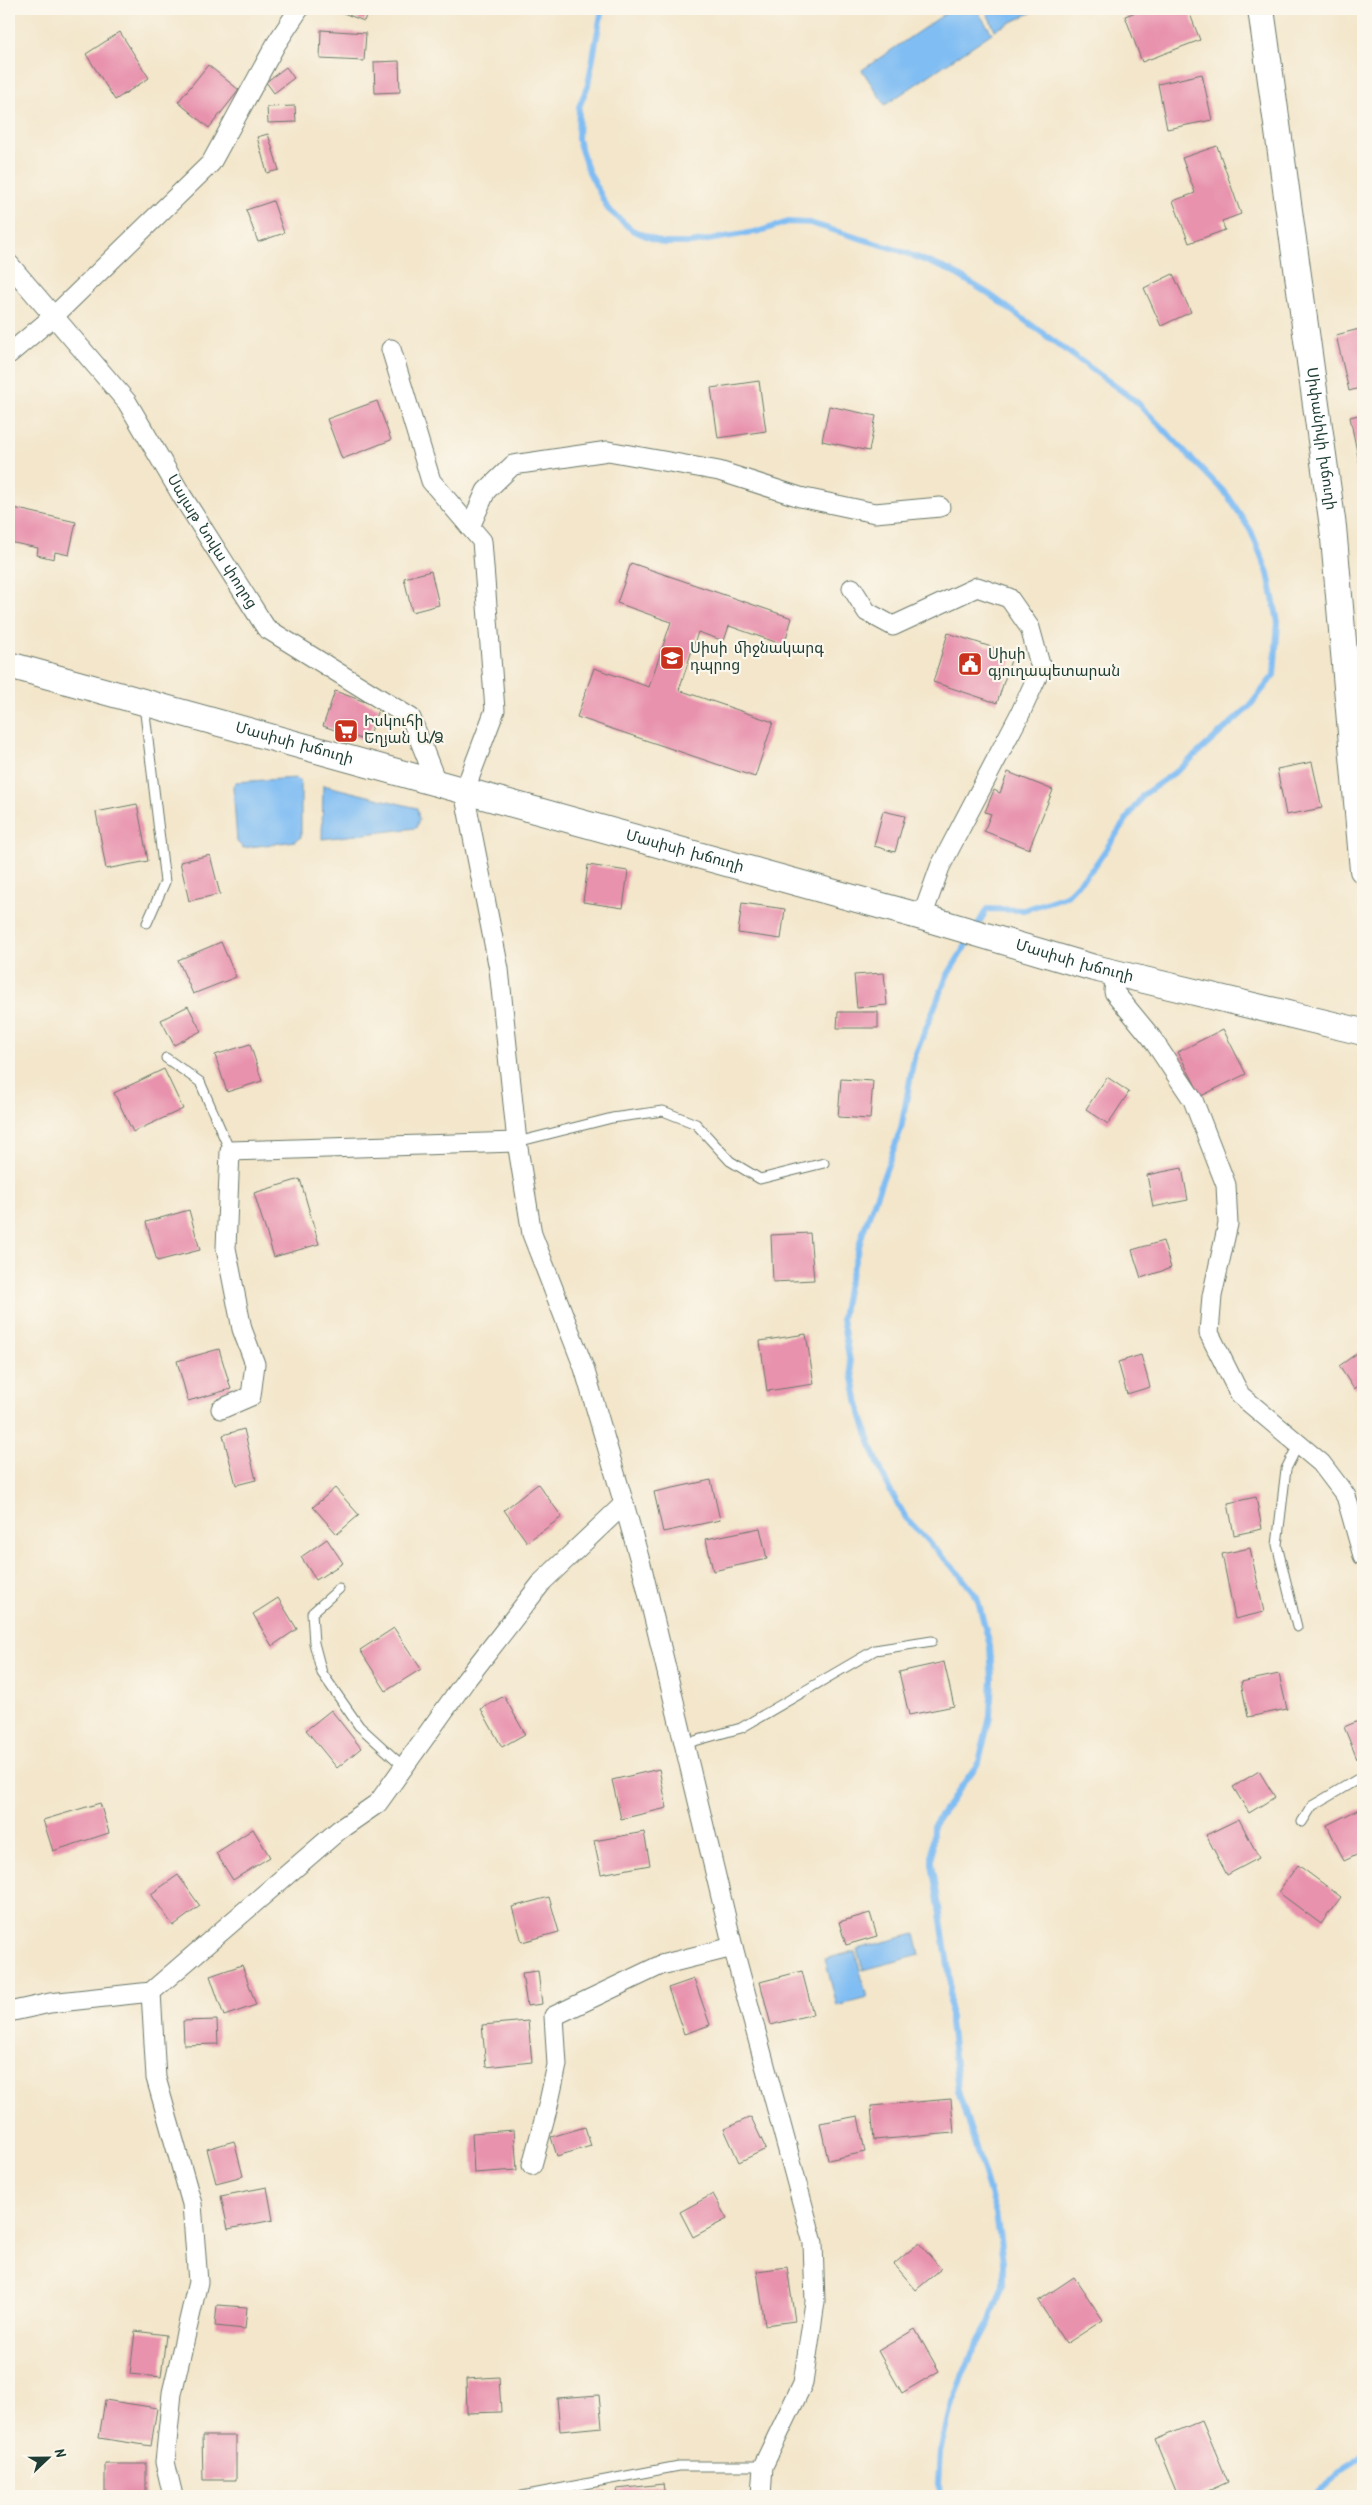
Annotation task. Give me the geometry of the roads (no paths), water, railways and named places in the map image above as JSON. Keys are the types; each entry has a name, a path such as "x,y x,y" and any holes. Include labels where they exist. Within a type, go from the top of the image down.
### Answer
{"main road":[{"name":"Սիփանիկի խճուղի","path":"1261,9 1333,527 1363,870"},
{"name":"Մասիսի խճուղի","path":"9,665 922,917 1104,970 1363,1032"}],"street":[{"path":"9,354 54,316 211,163 276,44 299,9"},
{"name":"Սայաթ Նովա փողոց","path":"9,264 127,402 182,496 266,628 411,718 437,784"},
{"path":"390,349 431,482 482,541 495,710 464,792 499,969 517,1142 532,1234 584,1368 624,1504 733,1947 813,2243 816,2302 803,2383 764,2466 761,2496"},
{"path":"470,526 486,491 513,465 608,451 719,470 800,497 875,513 940,507"},
{"path":"852,588 867,612 893,626 976,587 1010,598 1030,628 1041,668 1020,714 940,867 922,917"},
{"path":"1104,970 1114,992 1150,1037 1193,1100 1226,1185 1228,1224 1212,1296 1209,1333 1240,1394 1321,1463 1346,1496 1363,1556"},
{"path":"222,1409 251,1396 256,1364 242,1329 226,1248 230,1151 517,1142"},
{"path":"9,2012 50,2003 151,1992 339,1830 378,1803 466,1680 543,1581 624,1504"},
{"path":"532,2165 557,2064 554,2016 661,1965 733,1947"},
{"path":"151,1992 156,2078 192,2204 198,2282 172,2393 165,2462 172,2496"}],"lane":[{"path":"143,702 165,882 147,923"},
{"path":"166,1058 200,1082 230,1151"},
{"path":"517,1142 612,1118 663,1111 696,1124 730,1160 760,1179 824,1163"},
{"path":"1298,1627 1277,1545 1286,1469 1299,1443"},
{"path":"339,1589 312,1614 314,1643 322,1673 359,1726 404,1767"},
{"path":"684,1744 741,1728 874,1650 932,1642"},
{"path":"1302,1822 1312,1806 1363,1776"},
{"path":"522,2496 678,2466 764,2466"}],"water":[{"path":"952,9 976,9 992,33 885,105 862,70"},
{"path":"985,9 1039,9 995,30"},
{"path":"296,778 301,783 301,837 295,841 243,848 237,842 233,786 236,782"},
{"path":"323,785 417,808 419,820 416,828 322,839"},
{"path":"915,1934 920,1955 863,1970 857,1949"},
{"path":"855,1951 867,1998 837,2006 825,1959"}],"waterway":[{"path":"602,9 588,85 579,107 578,140 588,170 608,209 632,230 663,243 691,243 760,231 788,222 810,223 901,251 951,271 989,294 1137,402 1228,496 1251,531 1268,573 1278,622 1274,675 1249,707 1181,768 1143,795 1094,867 1066,896 1024,910 987,909 977,926"},
{"path":"942,2496 938,2484 940,2452 952,2402 971,2356 989,2323 1003,2285 1003,2261 996,2213 958,2090 950,2022 950,1978 932,1863 933,1826 979,1762 990,1716 992,1679 990,1646 977,1597 961,1576 906,1518 888,1487 873,1451 858,1404 842,1319 847,1289 863,1232 901,1129 914,1058 947,976 971,937"},
{"path":"1315,2496 1363,2453"}],"place":[{"name":"Սիսի միջնակարգ դպրոց","path":"672,658"},
{"name":"Սիսի գյուղապետարան","path":"970,664"},
{"name":"Իսկուհի Եղյան Ա/Ձ","path":"346,731"}]}
